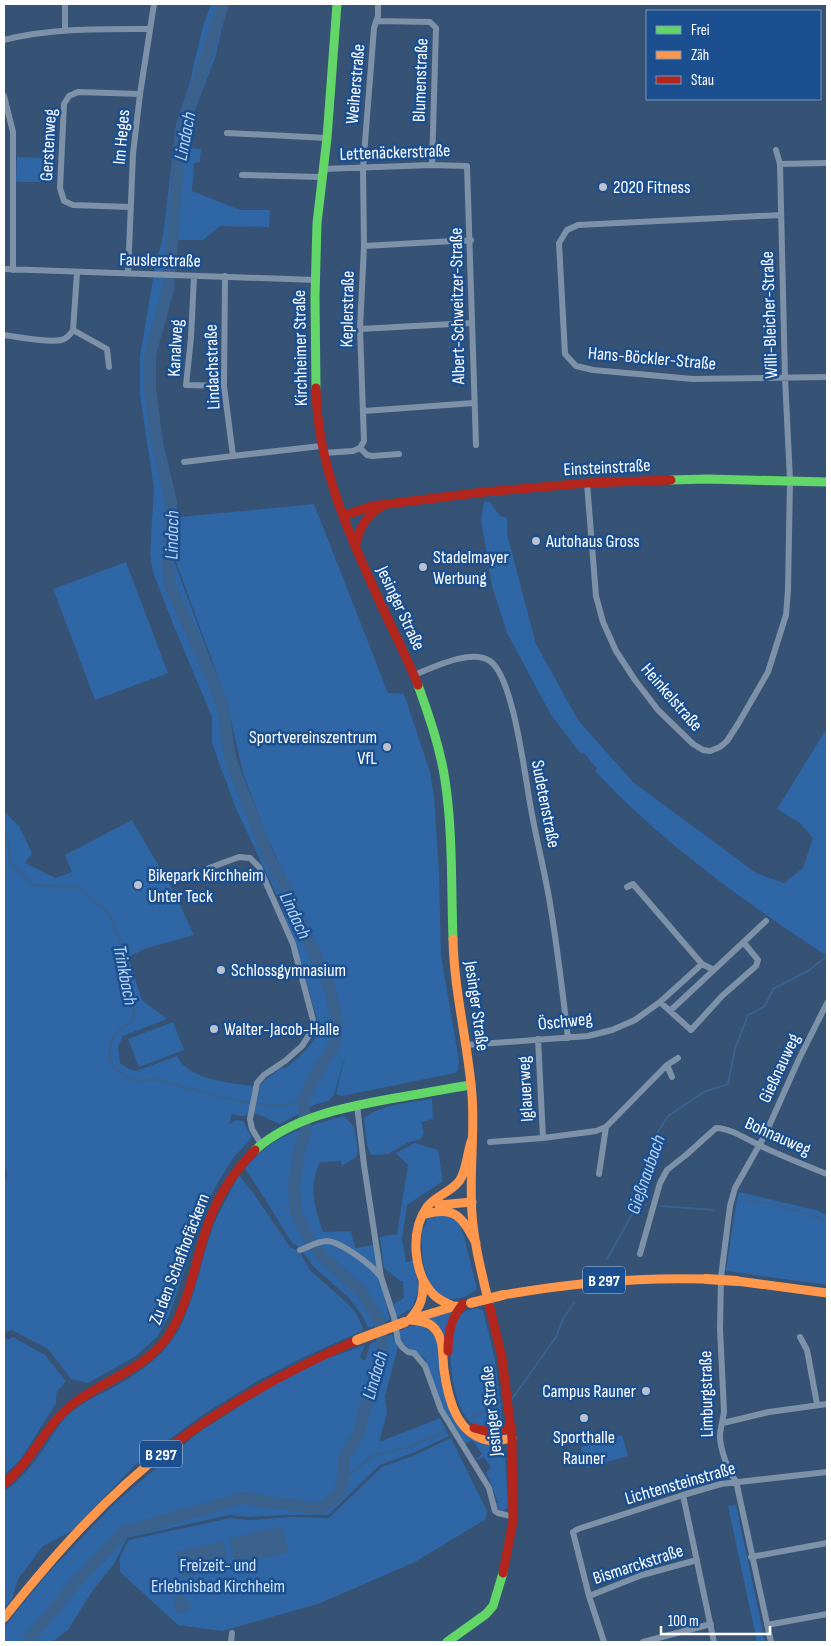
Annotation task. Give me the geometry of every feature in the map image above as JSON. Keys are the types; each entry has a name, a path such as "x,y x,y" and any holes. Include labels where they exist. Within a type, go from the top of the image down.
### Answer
{"main road":[{"name":"Kirchheimer Straße","path":"337,4 327,138 317,224 315,280 316,405 326,467 343,516"},
{"name":"Einsteinstraße","path":"343,516 372,506 390,503 479,492 587,483 707,479 827,482"},
{"name":"Einsteinstraße","path":"355,547 359,530 370,513 390,503"},
{"name":"Jesinger Straße","path":"343,516 355,547 414,675 439,749 448,801 453,955 471,1085 472,1199 476,1243 502,1358 512,1433 514,1517 502,1581 493,1606 486,1614 447,1642"},
{"name":"Zu den Schafhofäckern","path":"4,1484 24,1467 52,1425 72,1404 91,1391 140,1365 153,1354 170,1334 182,1309 208,1221 216,1203 225,1186 241,1164 261,1144 286,1128 318,1115 356,1105 471,1085"},
{"path":"472,1139 466,1153 462,1176 426,1212 418,1231 417,1255 423,1279 431,1293 435,1297 463,1304 452,1318 448,1339 450,1381 457,1406 466,1422 480,1431 512,1433"},
{"path":"426,1212 448,1197 472,1199"},
{"path":"426,1212 439,1209 452,1211 466,1225 476,1243"},
{"path":"407,1321 422,1304 423,1279"},
{"name":"B 297","path":"4,1618 36,1578 86,1523 122,1487 159,1455 206,1420 260,1387 325,1353 357,1340 407,1321 463,1304 555,1286 611,1280 706,1279 737,1281 827,1293"},
{"path":"407,1321 428,1324 439,1336 442,1344 448,1395 454,1412 462,1425 472,1434 487,1440 498,1441 512,1433"}],"street":[{"path":"65,4 65,30"},
{"name":"Im Heges","path":"128,274 133,154 154,4"},
{"name":"Weiherstraße","path":"363,168 374,28 377,22 378,4"},
{"name":"Blumenstraße","path":"377,22 430,22 436,28 432,165"},
{"path":"4,40 27,34 65,30 150,29"},
{"name":"Gerstenweg","path":"130,207 73,205 64,201 60,188 64,104 69,96 78,92 140,94"},
{"path":"4,96 13,132 13,270"},
{"path":"227,133 327,138"},
{"name":"Willi-Bleicher-Straße","path":"776,150 780,164 790,480"},
{"path":"780,164 827,162"},
{"name":"Lettenäckerstraße","path":"322,173 363,168 432,165 468,166"},
{"name":"Albert-Schweitzer-Straße","path":"468,166 471,240 471,323 476,445"},
{"name":"Keplerstraße","path":"360,448 364,441 360,329 364,246 363,168"},
{"path":"242,175 322,173"},
{"name":"Hans-Böckler-Straße","path":"781,215 578,224 567,230 559,243 564,354 576,366 593,370 696,380 827,377"},
{"path":"364,246 471,240"},
{"name":"Fauslerstraße","path":"4,269 315,280"},
{"path":"4,335 41,340 61,340 68,336 73,330 77,273"},
{"name":"Kanalweg","path":"194,276 191,338 186,385 224,386"},
{"name":"Lindachstraße","path":"225,276 224,386 234,456"},
{"path":"360,329 471,323"},
{"path":"73,330 107,349 109,366"},
{"path":"364,411 474,403"},
{"path":"184,462 234,456 322,450 352,451 360,448 367,455 372,456 399,454"},
{"name":"Heinkelstraße","path":"587,483 596,596 599,611 608,634 616,651 635,680 658,710 693,744 703,750 710,750 720,747 738,724 768,672 779,640 786,615 788,590 790,480"},
{"name":"Sudetenstraße","path":"414,675 470,656 481,657 489,661 498,669 504,681 524,765 551,908 568,1038"},
{"path":"209,868 239,857 250,858 259,867 292,944 312,1010 313,1029 309,1037 293,1055 264,1075 257,1083 250,1119 252,1129 261,1144"},
{"path":"627,887 633,884 702,964 714,970"},
{"path":"670,1011 766,921"},
{"path":"660,1002 691,1030 722,996 756,966 758,960 744,943"},
{"name":"Öschweg","path":"466,1045 588,1036 612,1030 636,1020 660,1002 702,964"},
{"name":"Gießnauweg","path":"759,1146 827,1003"},
{"name":"Iglauerweg","path":"538,1039 543,1138"},
{"path":"490,1142 543,1138 596,1131 606,1127 667,1065 678,1058"},
{"path":"667,1065 672,1077"},
{"path":"356,1105 381,1277"},
{"path":"599,1174 606,1127"},
{"name":"Bohnauweg","path":"640,1254 660,1183 667,1170 716,1128 721,1128 748,1139 759,1146 827,1174"},
{"name":"Limburgstraße","path":"759,1146 735,1188 725,1237 721,1277 720,1329 723,1423 720,1435 729,1474 736,1481 771,1642"},
{"path":"302,1249 326,1241 335,1243 358,1256 375,1269 381,1277"},
{"name":"Jesinger Straße","path":"381,1277 394,1317 396,1335 402,1347 408,1352 414,1353 426,1366 441,1410 482,1474 489,1488 496,1511 514,1517"},
{"path":"800,1337 807,1350 817,1404"},
{"path":"723,1423 769,1412 827,1404"},
{"name":"Lichtensteinstraße","path":"573,1532 683,1494 736,1481 827,1472"},
{"path":"683,1494 714,1642"},
{"name":"Bismarckstraße","path":"573,1532 589,1596 604,1642"},
{"path":"751,1557 827,1543"},
{"name":"Bismarckstraße","path":"589,1596 642,1575 697,1560"},
{"path":"766,1624 827,1614"},
{"path":"643,1642 711,1624"},
{"path":"231,1642 232,1633"}],"green space":[{"path":"211,4 228,4 215,58 192,118 191,148 201,149 200,162 194,163 192,191 240,210 270,210 269,227 220,226 203,240 177,240 172,285 153,355 159,445 177,503 174,561 225,699 233,746 243,781 262,833 308,930 265,832 243,773 226,699 175,559 180,517 314,504 388,693 404,694 430,772 434,797 439,872 441,955 459,1061 458,1070 455,1073 342,1096 336,1094 346,1051 334,1095 328,1101 314,1105 280,1124 257,1114 242,1116 232,1114 229,1124 237,1120 243,1121 251,1136 250,1140 233,1158 206,1206 169,1316 157,1337 136,1356 88,1383 71,1379 48,1349 12,1330 4,1333 4,1187 7,1173 4,1163 4,811 19,826 32,853 25,863 55,878 72,872 65,855 132,820 174,892 194,935 147,948 128,957 142,1000 167,1019 123,1036 118,1047 120,1063 136,1071 177,1056 191,1071 201,1076 258,1087 282,1067 284,1069 299,1057 311,1044 317,1033 315,1032 317,1019 295,943 278,898 237,811 212,743 212,717 153,572 150,554 154,488 140,395 140,356 155,267 163,237 176,124 189,86 203,26"},
{"path":"17,157 51,159 50,182 16,182"},
{"path":"484,502 490,502 500,516 507,518 507,534 536,644 578,720 633,782 756,873 784,883 803,868 813,838 800,823 777,809 827,728 827,956 735,893 648,823 595,771 597,769 584,753 581,754 551,715 507,633 492,586 481,520"},
{"path":"126,562 168,673 95,700 53,589"},
{"path":"173,1022 184,1050 139,1067 128,1039"},
{"path":"432,1099 433,1119 421,1122 424,1132 421,1139 407,1143 388,1154 371,1155 367,1145 364,1118 387,1107"},
{"path":"344,1116 354,1127 358,1150 356,1157 342,1166 341,1161 320,1162 314,1180 314,1197 317,1215 323,1232 351,1231 355,1248 373,1245 390,1320 368,1328 362,1315 349,1298 314,1267 299,1247 292,1243 245,1169 259,1154 279,1139 322,1122"},
{"path":"415,1143 438,1150 443,1181 407,1205 402,1238 406,1262 413,1261 419,1289 412,1308 397,1317 393,1304 404,1298 403,1281 400,1281 384,1268 380,1237 397,1234 408,1165 396,1153"},
{"path":"239,1175 290,1247 299,1251 310,1270 356,1313 363,1328 362,1331 261,1379 207,1412 150,1453 133,1467 72,1531 43,1546 18,1579 12,1599 4,1609 4,1492 32,1464 69,1414 88,1400 139,1372 164,1350 177,1333 187,1312 212,1229"},
{"path":"739,1192 816,1210 827,1215 827,1285 726,1271"},
{"path":"448,1213 458,1221 464,1236 477,1289 464,1297 453,1299 443,1297 430,1282 425,1271 422,1246 422,1231 429,1216"},
{"path":"476,1308 483,1310 495,1360 502,1418 498,1426 492,1429 475,1425 465,1416 459,1404 452,1373 451,1340 454,1327 462,1313"},
{"path":"453,1311 445,1340 426,1319"},
{"path":"410,1326 423,1326 430,1330 437,1341 450,1411 496,1445 505,1454 508,1507 504,1511 499,1509 496,1503 498,1503 487,1473 485,1473 491,1468 484,1457 476,1459 482,1454 472,1440 466,1444 442,1408 425,1359 403,1342 399,1331"},
{"path":"392,1334 398,1347 385,1396 387,1413 379,1442 440,1418 449,1436 413,1453 380,1465 328,1515 249,1517 229,1515 127,1538 114,1564 93,1590 68,1630 52,1642 4,1642 4,1627 47,1574 115,1503 199,1432 270,1387 323,1360 365,1345 360,1357 365,1361 370,1344"},
{"path":"13,1337 45,1355 66,1381 57,1392 56,1403 21,1459 4,1475 4,1338 9,1339"},
{"path":"622,1435 628,1456 586,1468 581,1447"},
{"name":"Freizeit- und Erlebnisbad Kirchheim","path":"451,1438 487,1511 486,1519 415,1562 318,1604 222,1631 178,1625 120,1572 120,1557 129,1540 230,1518 249,1520 292,1517 329,1518 382,1467 413,1456"},
{"path":"736,1505 765,1642 757,1642 728,1506"}],"shaded area":[{"path":"282,1526 289,1552 235,1565 229,1539"},
{"path":"223,1541 229,1567 182,1578 176,1552"},
{"path":"184,1594 185,1600 192,1604 188,1611 177,1614 172,1597"}],"waterway":[{"name":"Lindach","path":"27,1642 77,1581 124,1532 243,1498 320,1509 338,1495 343,1480 344,1458 359,1433 368,1396 375,1383 383,1344 379,1320 360,1290 323,1257 310,1241 296,1213 294,1186 299,1151 306,1130 303,1102 315,1076 334,1045 337,1026 331,991 284,885 270,860 230,759 223,708 213,680 170,585 168,566 171,502 157,442 150,390 150,355 168,290 181,131 223,4"},
{"name":"Trinkbach","path":"4,833 8,840 10,862 33,885 78,887 109,914 123,947 123,968 131,991 134,1009 133,1021 120,1030 113,1038 110,1050 111,1065 124,1076 140,1081 154,1079 250,1103"},
{"name":"Gießnaubach","path":"607,1259 638,1204 653,1156 656,1135 668,1116 704,1092 728,1084 735,1049 748,1015 765,1006 773,989 808,971 827,956"},
{"name":"Trinkbach","path":"255,1104 282,1105 303,1102"},
{"path":"744,1199 776,1205 827,1222"},
{"name":"Gießnaubach","path":"638,1204 646,1205"},
{"path":"661,1206 714,1210"},
{"name":"Gießnaubach","path":"512,1399 556,1337 563,1319 574,1303"},
{"name":"Gießnaubach","path":"468,1419 501,1404"},
{"name":"Gießnaubach","path":"343,1480 372,1456 406,1448 444,1432"}],"traffic: fast":[{"path":"316,388 315,297 317,223 327,138 337,4"},
{"path":"671,480 827,482"},
{"path":"418,685 437,744 448,800 451,839 453,939"},
{"path":"255,1150 270,1138 286,1129 339,1109 471,1085"},
{"path":"447,1642 486,1614 493,1606 503,1573"}],"traffic: slow":[{"path":"453,939 456,978 472,1095 471,1199 473,1225 489,1304"},
{"path":"453,1306 437,1298 426,1285 418,1264 416,1240 418,1228 427,1207 435,1199 453,1188 460,1180 472,1139"},
{"path":"439,1205 472,1202"},
{"path":"426,1214 445,1211 452,1213 467,1227 476,1243"},
{"path":"503,1295 553,1287 604,1282 706,1279"},
{"path":"706,1279 737,1281"},
{"path":"410,1319 421,1301 423,1280"},
{"path":"737,1281 827,1293"},
{"path":"471,1303 503,1295"},
{"path":"412,1319 456,1306"},
{"path":"410,1320 430,1324 436,1330 441,1341 448,1393 456,1415 463,1425 471,1433 481,1438 493,1441 512,1438"},
{"path":"357,1340 405,1322"},
{"path":"4,1618 82,1527 124,1486 170,1447"}],"traffic: jam":[{"path":"316,388 323,450 341,510 365,569 418,685"},
{"path":"343,516 372,506 484,492 587,483 671,480"},
{"path":"355,547 363,525 369,516 379,508"},
{"path":"4,1484 14,1475 63,1412 85,1395 138,1365 161,1345 170,1333 182,1309 209,1221 219,1199 238,1169 255,1150"},
{"path":"448,1351 451,1326 463,1304"},
{"path":"489,1304 502,1358 512,1438 513,1521 503,1573"},
{"path":"170,1447 237,1401 308,1363 357,1340"},
{"path":"474,1428 489,1432 512,1428"}],"place":[{"name":"2020 Fitness","path":"603,187"},
{"name":"Autohaus Gross","path":"536,541"},
{"name":"Stadelmayer Werbung","path":"423,567"},
{"name":"Sportvereinszentrum VfL","path":"387,747"},
{"name":"Bikepark Kirchheim Unter Teck","path":"138,885"},
{"name":"Schlossgymnasium","path":"221,970"},
{"name":"Walter-Jacob-Halle","path":"214,1029"},
{"name":"Campus Rauner","path":"646,1391"},
{"name":"Sporthalle Rauner","path":"584,1418"}]}
